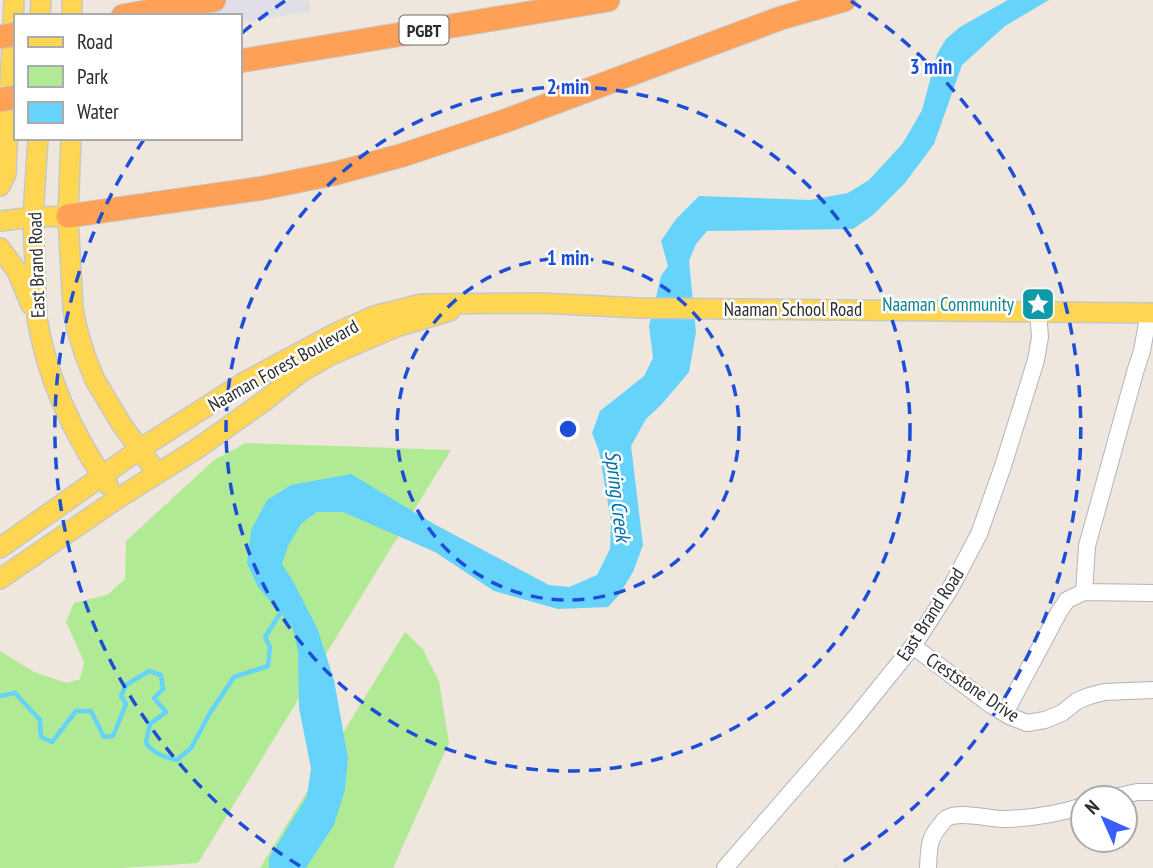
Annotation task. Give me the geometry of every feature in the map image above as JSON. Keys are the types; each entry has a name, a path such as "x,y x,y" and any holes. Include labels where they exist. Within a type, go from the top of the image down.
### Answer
{"highway":[{"path":"134,14 214,0"},
{"name":"PGBT","path":"242,61 608,0"},
{"path":"68,216 263,188 403,156 506,121 781,18 844,0"}],"main road":[{"path":"0,186 6,174 14,0"},
{"name":"East Brand Road","path":"38,140 33,217 37,318 46,358 60,399 78,438 117,499"},
{"name":"East Brand Road","path":"71,140 68,216 73,309 81,342 95,380 122,425 158,473"},
{"path":"0,221 68,216"},
{"path":"0,248 16,271 37,318"},
{"name":"Naaman Forest Boulevard","path":"0,548 140,449 243,383 302,350 374,316 422,304 474,304"},
{"name":"Naaman Forest Boulevard","path":"0,579 117,499 195,450 301,372 331,355 396,327 474,304"},
{"name":"Naaman School Road","path":"474,304 1151,313"}],"street":[{"name":"East Brand Road","path":"725,868 850,724 913,646 950,589 979,534 992,500 1036,360 1040,337 1038,311"},
{"path":"1084,592 1087,546 1151,313"},
{"path":"1005,713 1067,600 1084,592 1153,593"},
{"name":"Creststone Drive","path":"913,646 1005,713 1027,723 1045,720 1062,713 1077,701 1104,692 1153,690"},
{"path":"928,868 929,845 934,833 946,818 960,815 1005,819 1069,810"}],"shaded area":[{"path":"153,0 309,0 311,11 242,23 242,14 154,14"}],"green space":[{"path":"246,443 451,450 198,863 121,868 0,868 0,651 34,672 67,683 80,679 84,662 66,622 74,603 107,595 125,579 126,541 214,460"},
{"path":"405,632 422,648 439,681 449,743 393,868 260,868"}],"water":[{"name":"Spring Creek","path":"1008,0 1049,0 1005,26 962,65 934,144 905,183 873,215 853,229 707,231 696,244 689,261 696,332 689,372 646,419 631,446 643,545 633,572 608,607 558,609 494,591 435,552 343,512 317,512 301,524 288,546 282,564 318,630 334,680 348,758 345,790 334,825 306,868 269,868 269,858 307,796 311,768 299,708 298,651 292,626 258,587 247,563 251,530 267,500 291,485 351,474 434,524 549,585 569,587 597,575 610,549 611,521 599,451 592,433 600,411 644,376 653,358 649,326 661,276 668,266 661,241 676,219 699,196 810,200 848,193 869,180 903,143 922,110 937,54 946,39 960,27"}],"waterway":[{"path":"0,696 15,693 40,720 41,737 52,742 76,711 91,711 104,737 113,736 126,704 121,696 126,685 149,671 161,675 163,689 154,698 166,712 150,724 146,743 152,750 177,760 191,748 234,677 268,666 270,647 265,637 283,609"}],"place":[{"name":"Naaman Community","path":"1038,304"}]}
